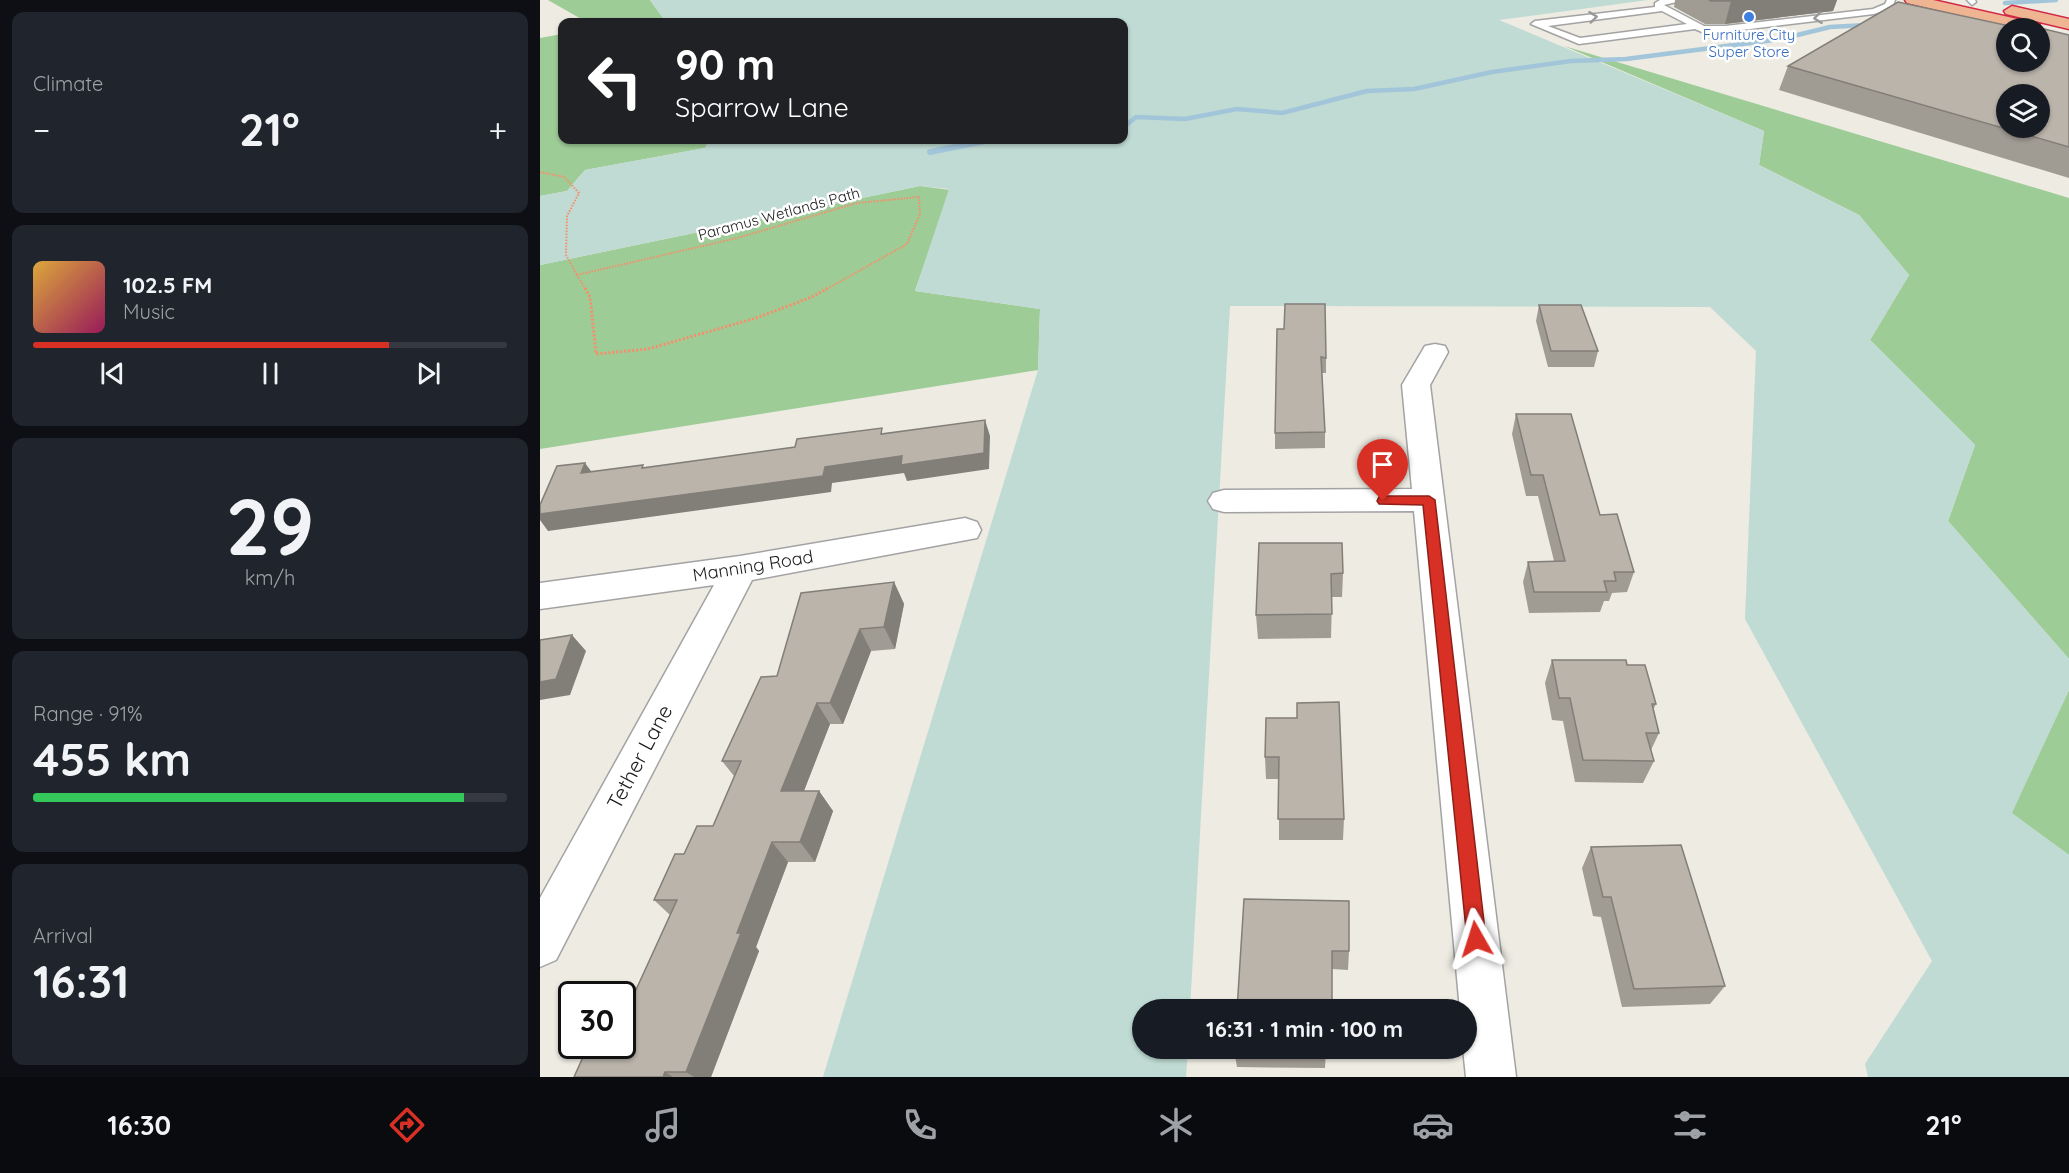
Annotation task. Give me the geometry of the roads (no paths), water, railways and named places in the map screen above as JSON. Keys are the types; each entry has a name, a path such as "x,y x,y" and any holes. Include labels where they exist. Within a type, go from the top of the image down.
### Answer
{"highway":[{"path":"1913,0 1996,19"},
{"path":"1969,1 2069,24"},
{"path":"2050,32 2069,37"}],"street":[{"path":"1435,352 1416,385 1491,1077"},
{"path":"1224,501 1429,500"},
{"name":"Manning Road","path":"540,596 740,569 965,530"},
{"name":"Tether Lane","path":"540,944 740,569"}],"lane":[{"path":"1682,0 1659,4 1702,29 1725,29 1873,11 1889,6 1891,0"},
{"path":"1850,6 1873,11"},
{"path":"1664,8 1535,24 1580,40 1695,26"}],"waterway":[{"path":"2005,3 2056,0"},
{"path":"1128,124 1136,117 1185,119 1237,109 1282,113 1367,91 1414,89 1492,72 1571,61 1626,59 1781,39 1830,27 1867,25"},
{"path":"930,152 970,144"}],"place":[{"name":"Furniture City Super Store","path":"1749,17"}]}
